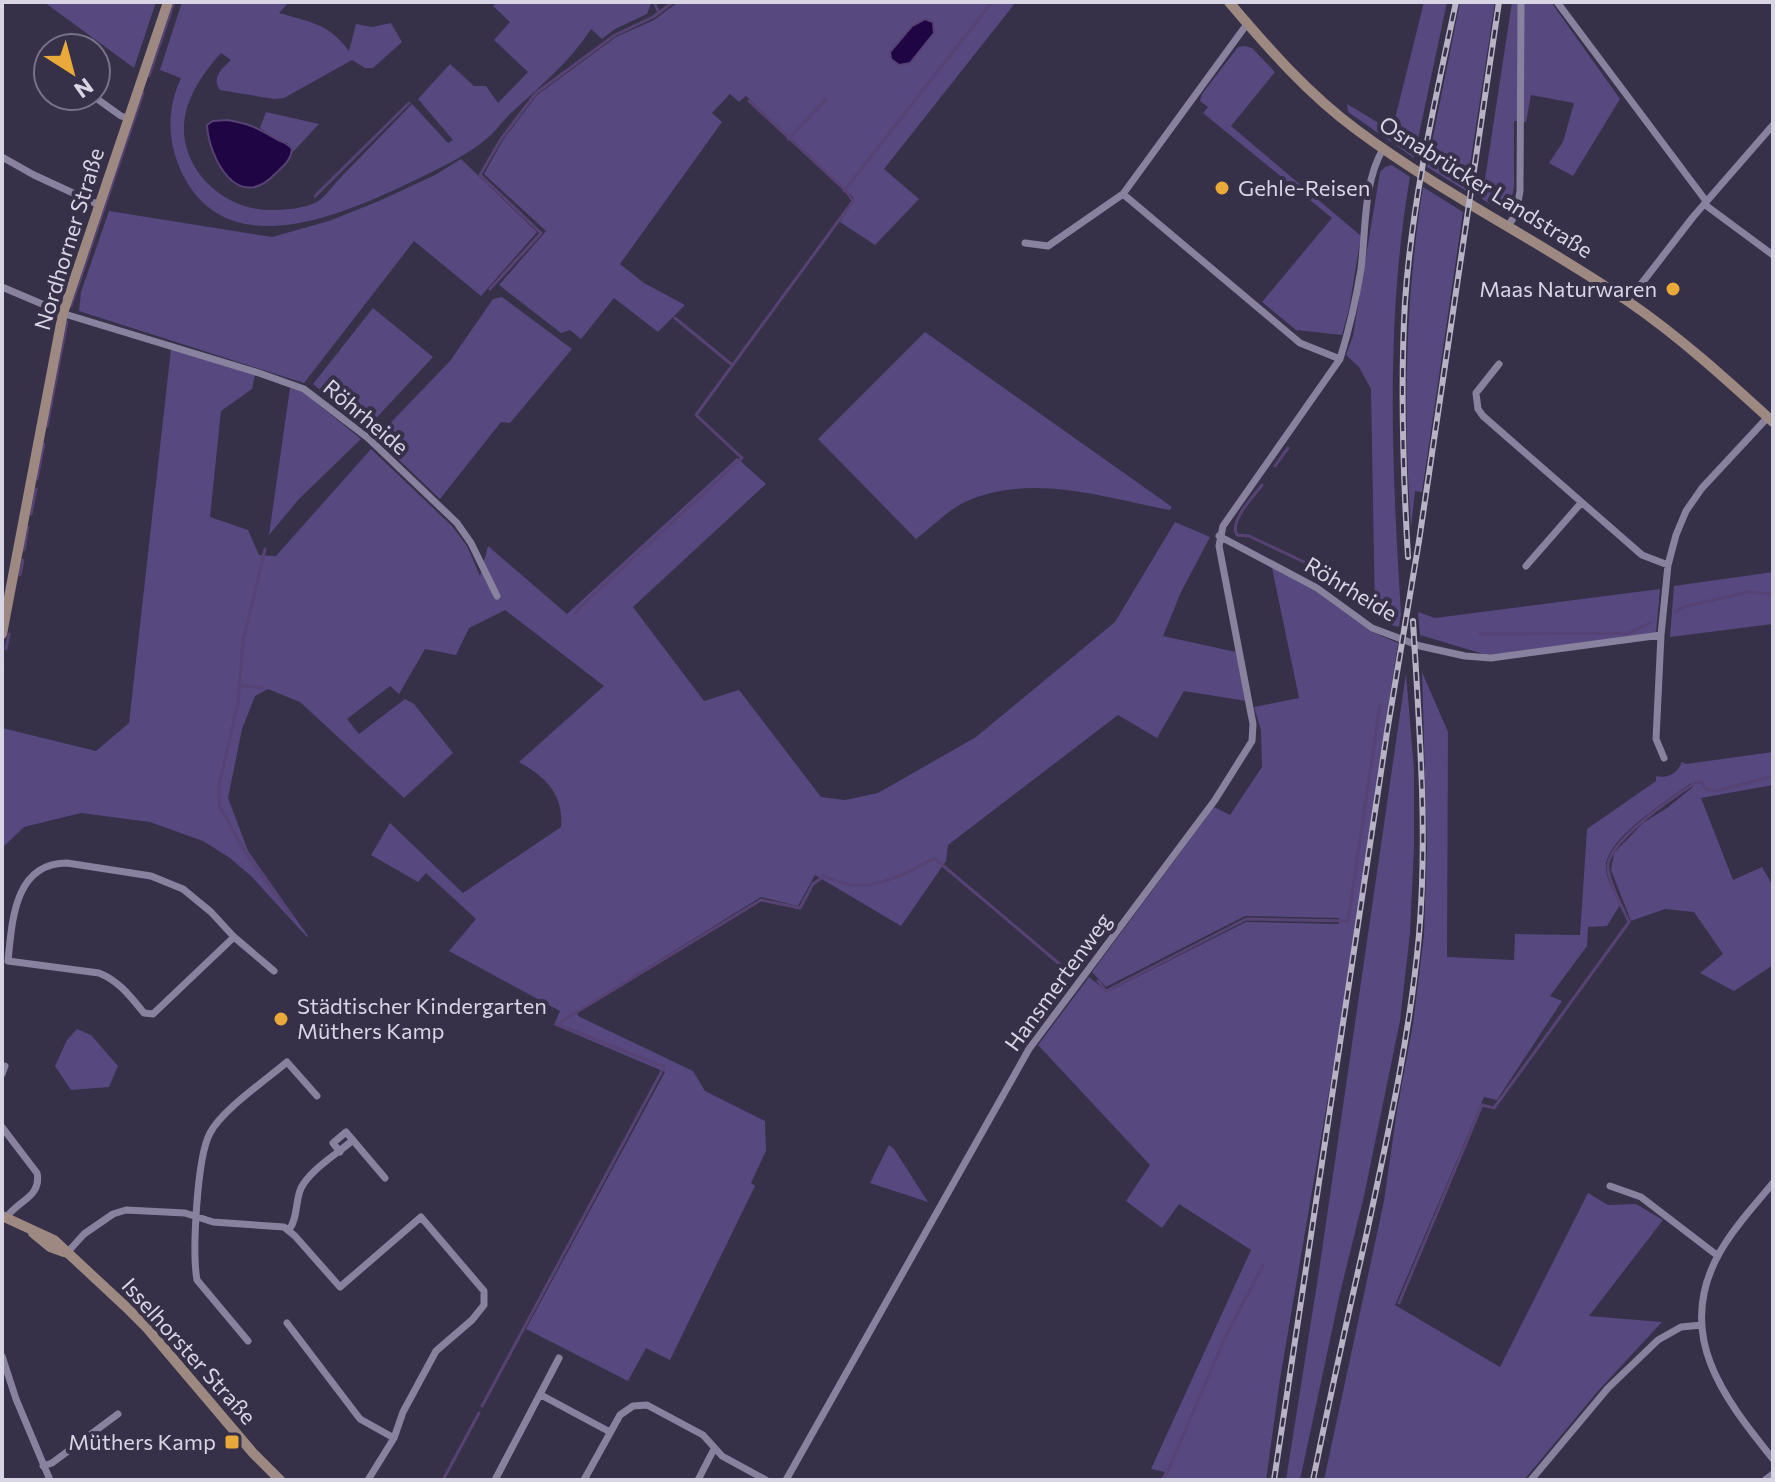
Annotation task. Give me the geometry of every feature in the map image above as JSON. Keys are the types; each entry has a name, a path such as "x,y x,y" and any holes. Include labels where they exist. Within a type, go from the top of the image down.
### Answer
{"street":[{"name":"Nordhorner Straße","path":"2,634 6,590 63,313 168,2"},
{"name":"Osnabrücker Landstraße","path":"1229,2 1305,85 1355,129 1628,301 1681,341 1770,419"},
{"path":"1508,226 1516,214 1520,191 1521,2"},
{"path":"1557,2 1705,202 1773,255"},
{"path":"1025,243 1048,246 1123,194 1247,24"},
{"path":"112,110 128,118"},
{"path":"1628,301 1705,202 1773,125"},
{"path":"1219,536 1340,359 1349,332 1361,269 1369,193 1383,149"},
{"path":"2,157 99,205"},
{"path":"1123,194 1300,343 1340,359"},
{"name":"Röhrheide","path":"2,287 63,313 304,389 368,438 457,523 471,543 497,596"},
{"path":"1499,364 1476,393 1478,409 1483,416 1642,555 1668,565"},
{"path":"1664,758 1656,739 1661,635 1668,565 1676,535 1686,511 1702,488 1770,419"},
{"path":"1526,566 1581,503"},
{"name":"Röhrheide","path":"1219,536 1317,588 1372,628 1420,646 1491,658 1661,635"},
{"name":"Hansmertenweg","path":"786,1480 1029,1049 1215,800 1252,741 1253,724 1219,536"},
{"path":"234,937 153,1014 144,1013 123,987 99,973 8,961 12,912 21,893 36,872 49,865 67,863 151,876 174,885 192,895 274,971"},
{"path":"2,911 12,912"},
{"path":"248,1341 197,1280 197,1217 205,1145 220,1119 287,1062 317,1096"},
{"path":"2,1127 39,1179 35,1193 4,1217"},
{"path":"289,1230 294,1223 301,1188 308,1178 353,1140 385,1178"},
{"path":"1773,1183 1718,1256 1705,1293 1702,1325 1715,1379 1729,1404 1773,1459"},
{"path":"1610,1186 1641,1197 1718,1256"},
{"path":"65,1253 84,1234 113,1214 126,1210 185,1213 213,1222 284,1227 340,1287 421,1217 484,1291 484,1305 472,1320 436,1351 403,1412 394,1438 368,1480"},
{"name":"Isselhorster Straße","path":"4,1217 65,1253 147,1328 253,1453 280,1480"},
{"path":"287,1323 360,1419 394,1438"},
{"path":"1531,1480 1608,1388 1658,1340 1681,1327 1702,1325"},
{"path":"2,1356 16,1399 50,1480"},
{"path":"495,1480 559,1358"},
{"path":"541,1395 610,1432"},
{"path":"584,1480 620,1415 633,1406 647,1405 703,1435 722,1456 766,1480"},
{"path":"43,1466 52,1463 118,1414"},
{"path":"698,1480 714,1449"},
{"path":"1765,1480 1773,1474"}],"shaded area":[{"path":"44,2 156,2 134,68 112,52 112,32 85,32"},
{"path":"182,2 289,2 279,13 326,29 349,51 356,24 372,27 391,23 402,42 373,68 365,68 352,60 284,98 220,90 217,77 231,60 221,53 209,67 187,107 184,134 188,152 195,167 219,193 251,208 268,210 300,208 317,202 412,104 448,143 453,140 418,99 450,64 474,86 486,86 498,103 528,72 494,40 510,22 493,6 497,2 651,3 647,14 615,29 602,39 591,29 564,63 472,150 407,184 351,208 288,225 257,226 229,219 204,204 178,165 170,128 173,103 181,78 160,70"},
{"path":"678,2 1016,2 884,169 919,199 875,245 840,222 854,201 853,197 746,96 739,102 730,94 712,113 722,122 620,264 644,283 685,305 658,332 614,298 581,339 570,330 561,333 499,285 546,231 484,174 503,140 537,95 616,37 654,20"},
{"path":"1424,2 1447,2 1414,158 1348,112 1347,104 1392,131"},
{"path":"1460,2 1495,2 1466,191 1427,167"},
{"path":"1512,2 1551,2 1620,99 1573,176 1549,163 1563,142 1574,103 1531,95 1526,122 1514,121 1514,187 1510,205 1500,210 1482,199"},
{"path":"925,19 933,22 934,33 910,63 899,65 891,59 890,52 912,26"},
{"path":"1238,47 1252,48 1275,72 1231,126 1361,236 1342,335 1296,330 1262,302 1332,218 1203,113 1208,107 1200,101 1202,94"},
{"path":"266,112 319,124 292,153 288,143 277,140 260,128"},
{"path":"227,120 253,126 292,149 288,160 262,184 249,188 238,185 220,166 213,152 207,125 213,121"},
{"path":"461,159 537,232 481,296 414,241 304,383 79,311 81,292 109,211 272,237 329,221 379,201"},
{"path":"1392,165 1410,177 1402,231 1394,340 1393,450 1401,614 1399,627 1375,615 1371,389 1359,367 1346,355 1353,336 1380,172"},
{"path":"1423,187 1463,212 1422,492 1415,491 1411,528 1407,358 1412,272"},
{"path":"502,297 572,349 510,423 501,422 440,499 376,438 450,361 493,299"},
{"path":"373,308 433,357 367,428 313,384"},
{"path":"925,332 1172,507 1170,510 1067,490 1015,489 990,493 965,502 916,539 818,439"},
{"path":"171,349 255,375 252,389 221,411 210,517 248,530 259,555 276,556 371,449 452,526 467,546 480,576 488,546 567,614 737,458 766,484 633,607 704,701 739,690 821,797 845,800 878,793 976,737 1115,622 1175,522 1210,537 1181,592 1163,636 1236,652 1246,701 1184,691 1157,738 1118,715 948,845 946,861 901,926 815,875 798,906 761,897 577,1011 578,1016 693,1071 705,1091 765,1121 766,1151 751,1183 755,1186 670,1360 646,1348 628,1381 526,1329 665,1072 554,1025 560,1011 449,951 476,919 426,873 418,882 371,855 390,823 463,893 561,827 560,805 551,788 519,762 604,686 505,610 469,628 456,655 425,649 399,694 390,686 347,719 359,734 405,699 414,704 453,753 404,798 300,702 268,689 255,696 242,729 228,798 248,851 307,937 251,876 230,858 203,841 150,822 81,813 24,827 2,848 2,728 96,751 129,723"},
{"path":"290,388 303,392 361,439 299,499 269,535"},
{"path":"1272,568 1314,590 1370,631 1398,643 1266,1480 1161,1480 1165,1472 1151,1469 1251,1250 1179,1204 1162,1228 1126,1201 1150,1165 1038,1045 1089,977 1107,992 1246,922 1339,924 1339,918 1245,916 1106,987 1092,972 1214,807 1230,815 1262,767 1261,730 1254,707 1299,698"},
{"path":"1773,572 1773,624 1670,637 1674,586"},
{"path":"1660,589 1656,633 1487,655 1420,635 1418,612 1435,618"},
{"path":"1422,672 1448,732 1447,957 1514,960 1515,934 1580,935 1587,829 1656,781 1656,776 1672,774 1682,762 1686,764 1773,752 1773,785 1701,798 1733,880 1762,867 1773,886 1773,965 1734,991 1700,973 1723,954 1694,912 1665,909 1631,921 1611,870 1614,853 1643,823 1693,787 1691,783 1639,821 1608,858 1607,874 1620,905 1607,926 1588,927 1587,946 1550,996 1562,1001 1497,1100 1484,1097 1395,1305 1500,1367 1588,1193 1608,1205 1636,1204 1663,1220 1589,1316 1662,1322 1598,1391 1524,1480 1324,1480 1384,1201 1424,935 1427,848"},
{"path":"1406,673 1414,770 1414,848 1410,933 1400,1021 1300,1480 1286,1480 1319,1271"},
{"path":"77,1029 91,1035 118,1066 109,1087 71,1090 55,1066 67,1040"},
{"path":"889,1145 894,1149 928,1202 870,1183"}],"waterway":[{"path":"149,76 174,2"},
{"path":"654,2 659,13"},
{"path":"490,289 541,233 480,175 501,139 536,93 615,35 653,17 673,2"},
{"path":"844,191 992,2"},
{"path":"71,306 143,93"},
{"path":"788,139 826,99"},
{"path":"576,613 742,458 696,415 853,201 749,101"},
{"path":"315,196 409,103"},
{"path":"675,318 731,364"},
{"path":"47,426 67,322"},
{"path":"37,479 44,444"},
{"path":"1275,466 1288,448"},
{"path":"1262,485 1239,516 1235,529 1237,535 1249,536 1304,562"},
{"path":"31,514 36,489"},
{"path":"24,550 28,527"},
{"path":"265,549 243,642 238,703 219,785 219,805 245,852 293,918"},
{"path":"20,575 23,560"},
{"path":"1676,612 1683,607 1748,592 1773,594"},
{"path":"1480,634 1629,633 1650,623"},
{"path":"6,649 9,634"},
{"path":"239,685 264,688"},
{"path":"1098,981 1106,991 1246,919 1348,921 1380,705"},
{"path":"1399,1303 1482,1105 1494,1108 1629,922 1609,876 1610,858 1617,846 1642,821 1695,783 1701,782 1706,789 1716,791 1773,776"},
{"path":"557,1024 761,900 800,908 813,884 824,876 838,882 866,885 894,878 934,858 1075,977"},
{"path":"482,1406 664,1067 557,1024"},
{"path":"1164,1480 1225,1338 1263,1265"},
{"path":"443,1480 479,1413"}],"railway":[{"path":"1408,557 1403,430 1408,264 1432,114 1456,2"},
{"path":"1274,1480 1499,2"},
{"path":"1313,1480 1390,1121 1415,972 1422,896 1423,817 1413,621"}],"place":[{"name":"Gehle-Reisen","path":"1222,188"},
{"name":"Maas Naturwaren","path":"1673,289"},
{"name":"Städtischer Kindergarten Müthers Kamp","path":"281,1019"},
{"name":"Müthers Kamp","path":"232,1442"}]}
